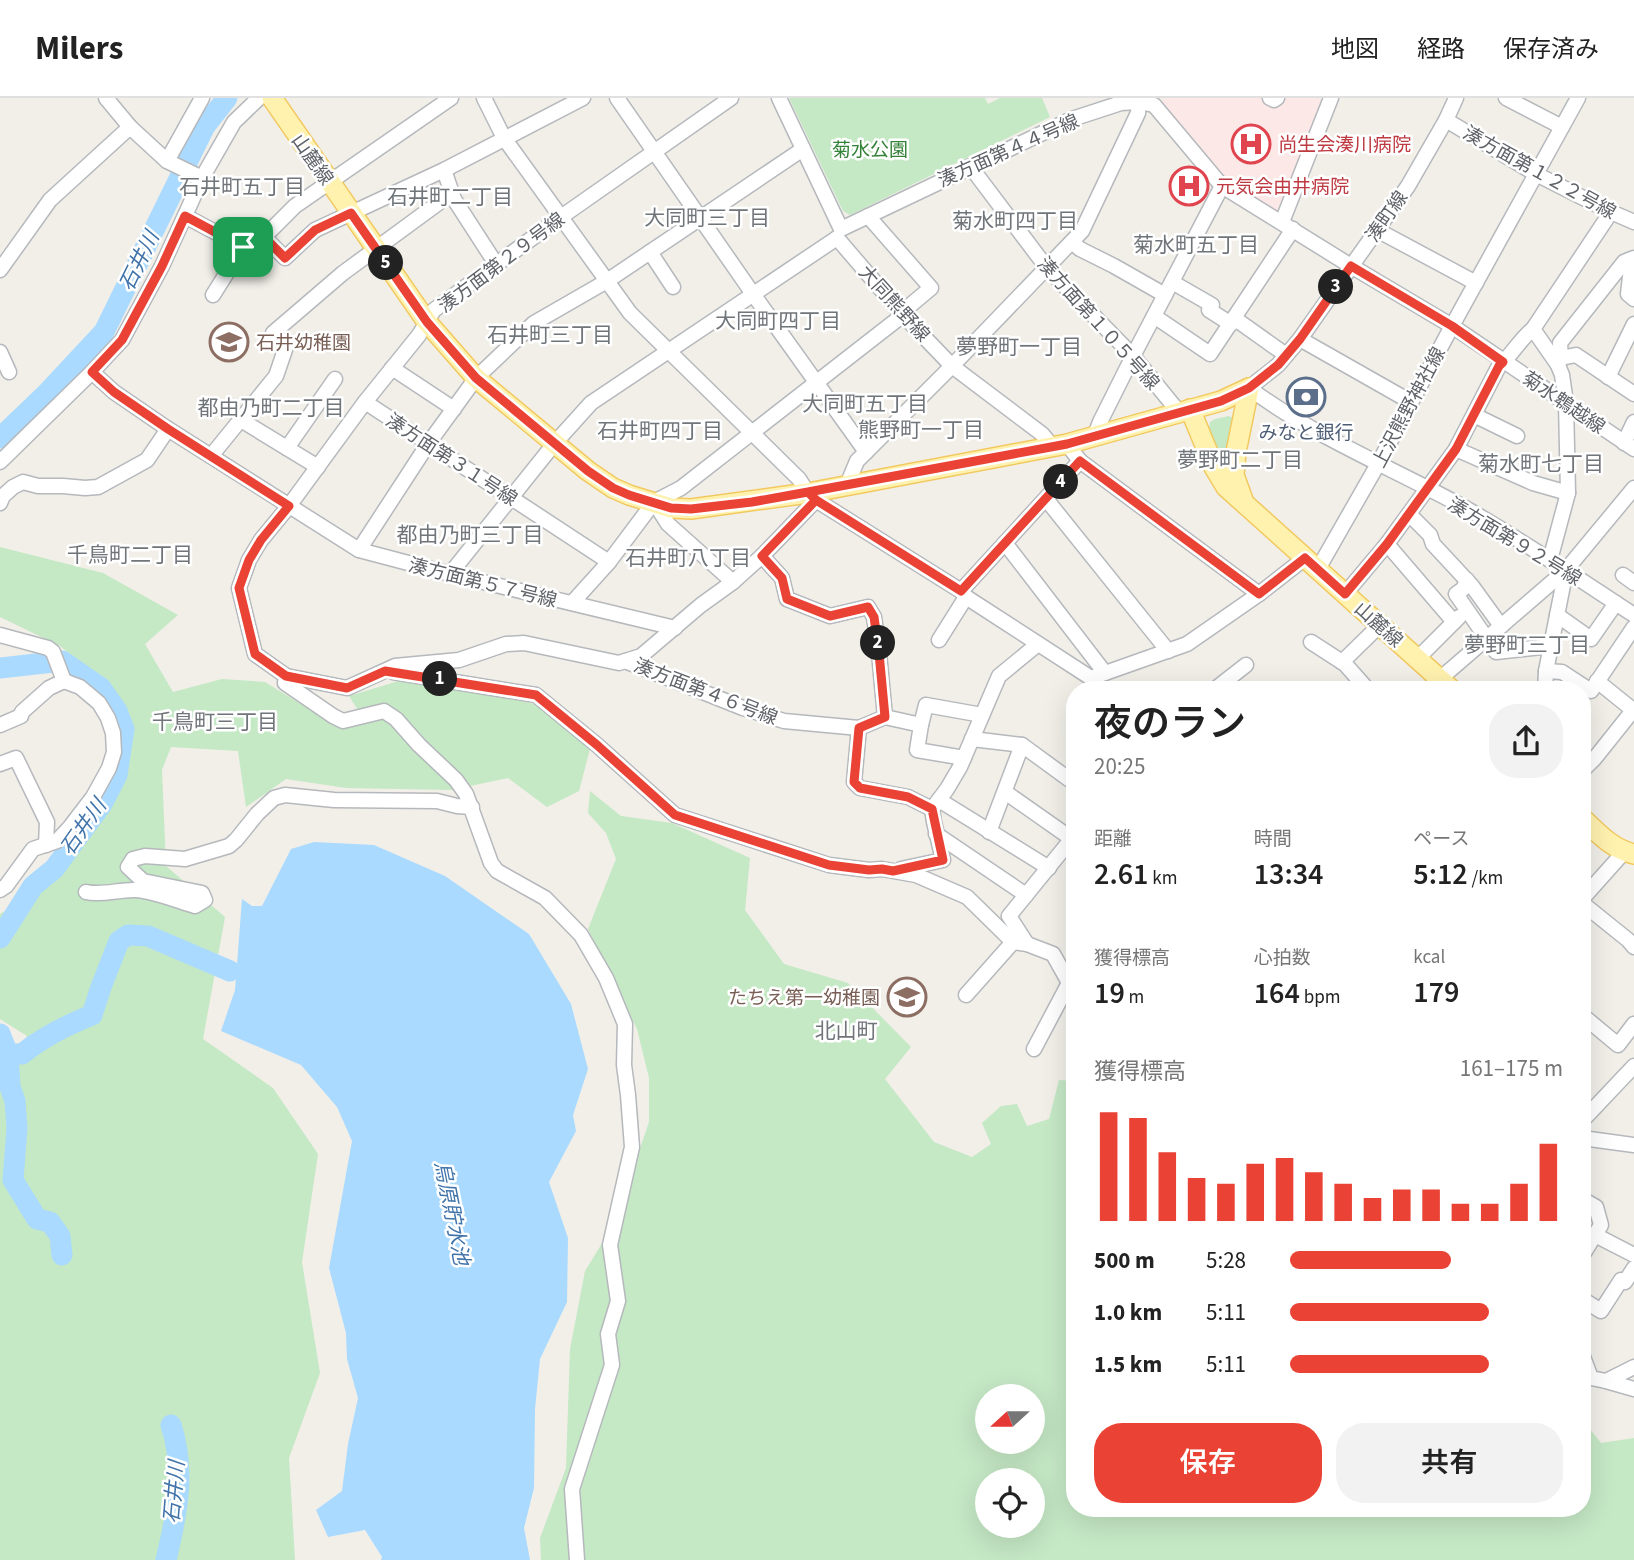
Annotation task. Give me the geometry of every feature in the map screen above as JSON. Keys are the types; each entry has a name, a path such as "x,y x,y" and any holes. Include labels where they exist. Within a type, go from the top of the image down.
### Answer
{"main road":[{"name":"山麓線","path":"272,98 427,322 476,378 554,444 613,488 671,508 691,509 812,496 847,485 1060,445 1221,401 1249,388"},
{"path":"1244,503 1234,475 1249,388"},
{"name":"山麓線","path":"1184,410 1226,487 1418,658 1436,681"},
{"path":"1591,827 1606,841 1629,853"}],"street":[{"path":"106,98 130,127 167,160 202,178"},
{"path":"167,160 202,98"},
{"path":"0,463 122,340 162,266 202,178 234,122 259,98"},
{"path":"213,295 243,247 264,237 295,206 451,98"},
{"path":"484,98 504,138 629,313 799,479 812,496 1038,644 1098,680"},
{"path":"264,237 285,258 315,230 444,170 583,98"},
{"path":"617,98 866,453"},
{"name":"湊方面第２９号線","path":"286,676 255,654 239,588 249,560 261,540 419,335 435,310 561,217 731,98"},
{"path":"779,98 839,233"},
{"path":"1270,98 1277,98"},
{"path":"1154,316 1210,354 1233,321 1288,226 1330,98"},
{"name":"湊町線","path":"1249,388 1278,365 1300,339 1408,186 1456,98"},
{"path":"1507,98 1562,127"},
{"name":"上沢熊野神社線","path":"1312,564 1378,464 1578,98"},
{"path":"847,485 857,461 1082,231 1138,113 1138,100 1154,106 1222,186 1351,266"},
{"name":"湊方面第４４号線","path":"450,574 554,444 592,403 839,233 868,216 1072,120 1138,100"},
{"name":"湊方面第１２２号線","path":"1446,120 1536,174 1634,222"},
{"path":"0,270 50,200 130,127"},
{"path":"359,550 428,444 476,378 534,323 607,281 803,149"},
{"name":"湊方面第１０５号線","path":"970,166 1047,268 1184,410"},
{"path":"444,170 454,199 496,264"},
{"path":"1095,435 1222,186"},
{"path":"273,333 343,273 452,193"},
{"path":"1345,594 1387,544 1456,449 1499,366 1533,329 1611,212"},
{"path":"185,216 243,247"},
{"path":"572,603 609,562 654,502 681,488 903,315 907,308 931,288 868,216"},
{"path":"1377,230 1476,283"},
{"name":"大同熊野線","path":"839,233 903,315 952,366 1259,594"},
{"path":"1072,242 1080,249 1168,289 1212,305 1209,310 1233,321 1286,355"},
{"path":"650,252 673,287"},
{"path":"1550,560 1568,493 1566,403 1559,361 1560,343 1624,262 1632,259 1628,294 1634,299"},
{"name":"菊水鵯越線","path":"1351,266 1452,326 1629,446"},
{"path":"1608,377 1634,324"},
{"path":"1533,329 1559,361"},
{"path":"1300,339 1411,402"},
{"path":"211,456 276,376 287,344"},
{"path":"0,352 9,372"},
{"path":"1559,361 1576,355 1634,394"},
{"path":"392,368 454,409"},
{"name":"湊方面第５７号線","path":"92,372 114,392 168,429 359,550 675,628"},
{"path":"288,448 334,379"},
{"name":"湊方面第９２号線","path":"1249,388 1273,406 1468,510 1634,615"},
{"name":"湊方面第３１号線","path":"365,402 609,562"},
{"path":"1474,415 1517,436"},
{"path":"240,420 318,467"},
{"path":"1629,446 1634,422"},
{"path":"0,503 13,486 23,482 85,488 99,486 147,460 168,429"},
{"path":"1456,449 1532,483 1568,493"},
{"path":"939,640 963,594 1005,543 1080,461"},
{"path":"1445,681 1501,626 1566,570 1634,488"},
{"path":"625,661 641,656 701,605 733,582 762,556 812,496"},
{"path":"1046,499 1168,651"},
{"path":"654,502 668,524 733,582"},
{"path":"1409,514 1430,535 1433,544 1466,580 1501,626"},
{"path":"1005,543 1098,680"},
{"path":"1387,544 1454,622"},
{"path":"762,556 782,578 787,599 830,616 868,607 874,617 885,717 921,725"},
{"path":"1098,680 1187,644 1259,594 1312,564"},
{"path":"1545,681 1566,570"},
{"path":"1466,580 1463,589 1456,594 1496,652 1551,646"},
{"path":"1556,615 1591,639 1616,603"},
{"path":"1418,658 1466,610"},
{"path":"1342,662 1380,625"},
{"path":"1591,691 1634,627"},
{"path":"0,635 48,648 53,652 63,680 80,687 99,703 113,733 114,752 109,768 93,796 57,841 33,849 6,886 0,890"},
{"path":"1311,642 1342,662 1360,681"},
{"name":"湊方面第４６号線","path":"286,676 347,688 395,666 459,660 506,644 524,643 619,663 625,661 743,708 784,721 859,728 885,717"},
{"path":"893,871 943,860 936,834 935,805 964,758 999,676 1038,644"},
{"path":"1225,681 1246,664"},
{"path":"385,671 536,695 675,815 829,865 916,875 967,897 1020,943 1053,954 1066,978"},
{"path":"1546,671 1562,672 1576,681"},
{"path":"286,676 285,683 343,721 384,711 396,719 456,780 472,807 491,863 497,871 545,898 581,935 606,978 625,1024 624,1065 632,1147 610,1245 618,1301 608,1334 612,1366 572,1489 576,1560"},
{"path":"0,725 21,716 22,712 50,688 63,680"},
{"path":"1591,762 1633,709 1597,681"},
{"path":"964,758 917,750 926,705 982,715"},
{"path":"859,728 854,782 860,788 935,805 989,832 1049,868"},
{"path":"972,739 1022,745 1066,777"},
{"path":"989,832 1022,745"},
{"path":"0,764 16,758 47,822 46,845"},
{"path":"1004,792 1066,840"},
{"path":"86,892 138,890 195,906 205,900 202,893 143,881 128,867 133,859 145,856 185,859 229,846 274,798 285,795 334,800 437,801 472,807"},
{"path":"936,834 1026,895"},
{"path":"1020,943 1009,916 1066,851"},
{"path":"1591,892 1629,853"},
{"path":"1591,908 1632,939"},
{"path":"966,995 1020,943"},
{"path":"1034,1049 1066,989"},
{"path":"1591,1022 1618,1045 1634,1024"},
{"path":"1591,1105 1634,1066"},
{"path":"1591,1139 1634,1144"},
{"path":"1591,1204 1596,1207 1601,1226 1591,1241"},
{"path":"1595,1235 1634,1255"},
{"path":"1591,1305 1601,1311 1621,1280 1625,1282 1634,1268"},
{"path":"1606,1381 1634,1367"},
{"path":"1591,1378 1634,1389"}],"shaded area":[{"name":"尚生会湊川病院","path":"1166,98 1318,98 1327,101 1280,216 1225,183 1158,104"}],"green space":[{"name":"菊水公園","path":"789,98 985,98 988,104 1000,98 1042,98 1050,117 850,215 843,211"},
{"path":"1229,416 1234,419 1228,447 1223,451 1218,449 1209,429 1210,422"},
{"path":"0,547 103,573 178,615 145,644 173,692 222,679 265,682 337,726 366,723 349,696 402,680 534,704 590,749 579,791 547,807 508,778 451,790 346,788 286,779 246,807 238,751 171,747 162,770 166,866 225,917 203,1039 273,1088 318,1154 302,1262 320,1373 289,1458 295,1560 0,1560 0,1071 3,1073 27,1036 0,1019 0,914 27,898 86,842 118,776 124,730 104,684 60,646 0,617"},
{"path":"590,791 621,816 672,823 750,858 745,910 784,964 848,983 911,1047 885,1079 934,1142 972,1157 991,1144 982,1123 1001,1106 1017,1104 1027,1126 1049,1119 1059,1080 1066,1080 1066,1517 1591,1517 1591,1430 1601,1443 1634,1438 1634,1560 541,1560 540,1538 566,1468 570,1349 585,1271 615,1222 649,1122 649,1078 637,1029 588,929 616,859 606,833 588,813"}],"water":[{"path":"314,842 374,845 445,876 529,934 571,1004 588,1069 573,1115 576,1131 549,1182 568,1238 567,1302 540,1359 535,1409 534,1488 524,1528 530,1560 381,1560 382,1557 365,1530 328,1537 316,1510 342,1491 358,1398 347,1359 346,1333 329,1268 352,1141 337,1107 301,1065 221,1031 235,990 242,899 252,906 262,906 291,849"}],"waterway":[{"name":"石井川","path":"0,438 104,332 205,126 227,98"},
{"name":"石井川","path":"0,668 62,661 101,688 117,711 124,729 117,775 102,804 54,869 33,886 0,938"},
{"name":"烏原貯水池","path":"8,1054 22,1054 56,1031 92,1015 119,941 128,935 148,936 230,971"},
{"name":"石井川","path":"0,1034 8,1054 10,1087 15,1101 17,1128 13,1180 37,1219 50,1222 60,1236 62,1255"},
{"name":"石井川","path":"166,1560 174,1526 179,1476 176,1442 171,1425"}],"place":[{"name":"尚生会湊川病院","path":"1251,144"},
{"name":"元気会由井病院","path":"1189,186"},
{"name":"石井幼稚園","path":"229,342"},
{"name":"みなと銀行","path":"1306,397"},
{"name":"たちえ第一幼稚園","path":"907,997"}],"district":[{"name":"石井町五丁目","path":"242,187"},
{"name":"石井町二丁目","path":"450,197"},
{"name":"大同町三丁目","path":"707,218"},
{"name":"菊水町四丁目","path":"1015,221"},
{"name":"菊水町五丁目","path":"1196,245"},
{"name":"大同町四丁目","path":"778,321"},
{"name":"石井町三丁目","path":"550,335"},
{"name":"夢野町一丁目","path":"1019,347"},
{"name":"大同町五丁目","path":"865,404"},
{"name":"都由乃町二丁目","path":"271,408"},
{"name":"熊野町一丁目","path":"921,430"},
{"name":"石井町四丁目","path":"660,431"},
{"name":"夢野町二丁目","path":"1240,460"},
{"name":"菊水町七丁目","path":"1541,464"},
{"name":"都由乃町三丁目","path":"470,535"},
{"name":"千鳥町二丁目","path":"130,555"},
{"name":"石井町八丁目","path":"688,558"},
{"name":"夢野町三丁目","path":"1527,645"},
{"name":"千鳥町三丁目","path":"215,722"},
{"name":"北山町","path":"846,1031"}],"route":[{"path":"243,247 185,216 162,266 122,340 92,372 114,392 168,429 289,506 261,540 249,560 239,588 255,654 286,676 347,688 385,671 536,695 675,815 829,865 869,870 893,871 943,860 932,809 908,797 860,788 854,782 859,728 885,717 874,617 868,607 830,616 787,599 782,578 762,556 816,500 808,492 1067,444 1221,401 1249,388 1278,365 1300,339 1351,266 1452,326 1503,362 1456,449 1387,544 1345,594 1305,558 1259,594 1080,461 961,591 816,500 808,492 691,509 671,508 613,488 554,444 476,378 427,322 351,213 315,230 285,258 264,237 243,247"}]}
